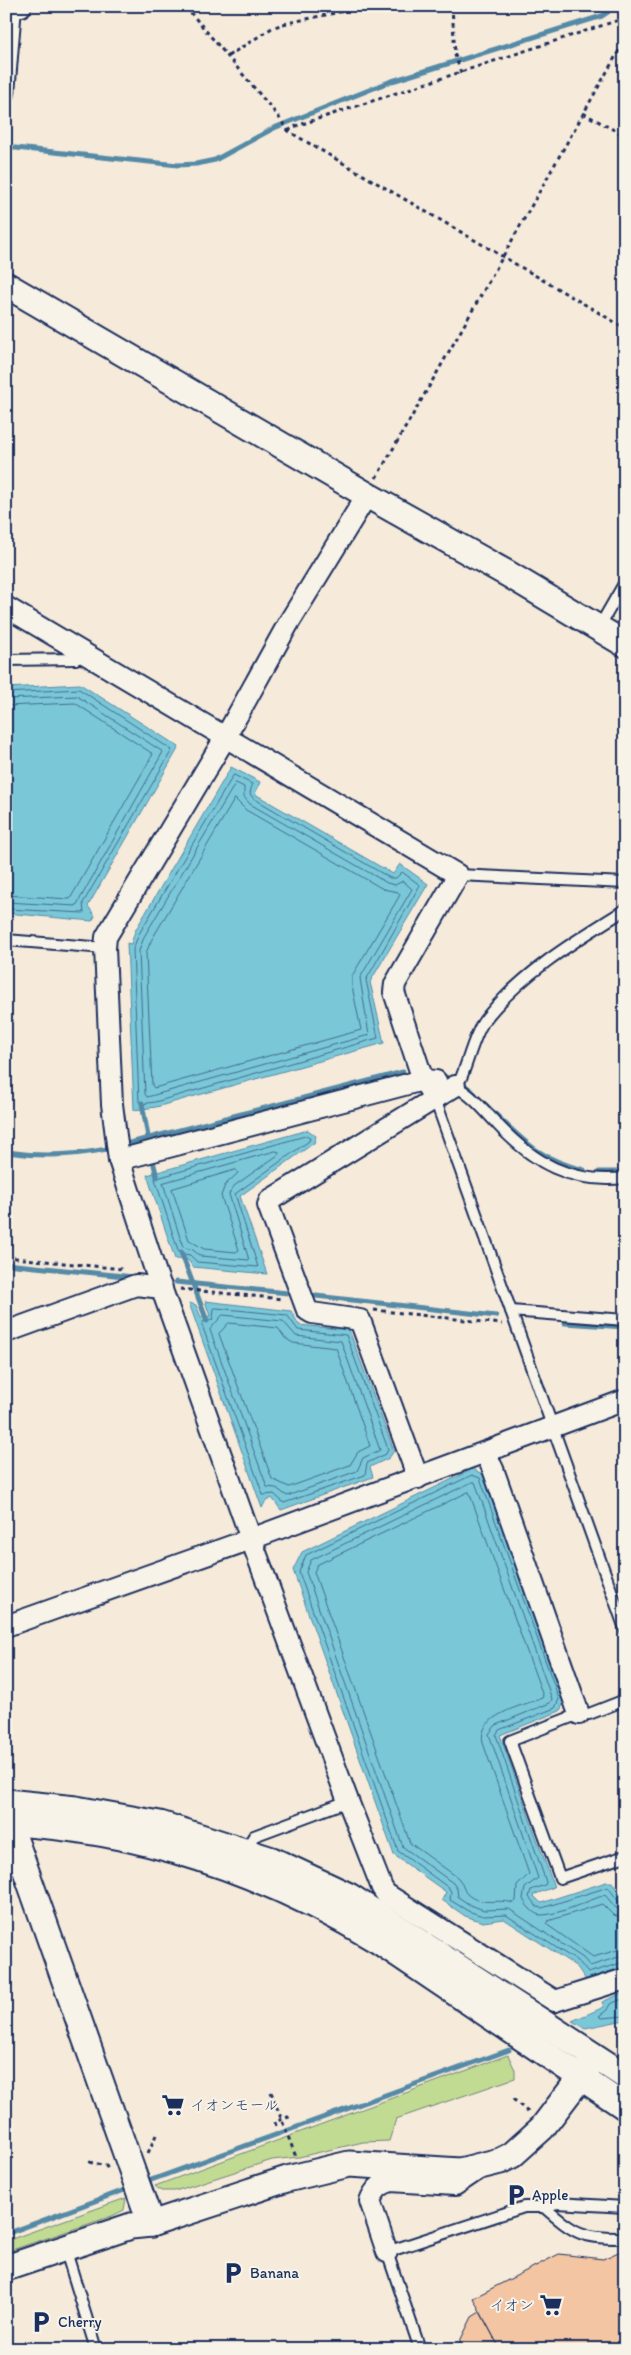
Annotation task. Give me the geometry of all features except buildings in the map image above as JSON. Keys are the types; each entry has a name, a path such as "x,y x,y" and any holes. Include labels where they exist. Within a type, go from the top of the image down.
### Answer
{"street":[{"path":"6,285 367,495 508,574 598,630 625,644"},
{"path":"367,495 288,624 225,738 106,937 112,1104 119,1160 159,1280 251,1539 348,1801 380,1903 544,2023 625,2076"},
{"path":"6,607 84,655 458,874 395,984 394,992 423,1080 435,1099"},
{"path":"119,1160 423,1080 437,1081 455,1086"},
{"path":"418,1478 360,1320 312,1313 307,1310 268,1205 270,1200 455,1086"},
{"path":"6,1332 136,1285 159,1280"},
{"path":"6,1626 251,1539 625,1400"},
{"path":"485,1453 493,1469 578,1714"},
{"path":"7,1816 115,1815 160,1824 246,1850 342,1893 380,1903 555,2001 625,1978"},
{"path":"7,1816 96,1832 177,1850 286,1890 346,1921 377,1940 625,2107"},
{"path":"7,1816 130,2183 151,2224"},
{"path":"6,2268 131,2226 151,2224 288,2179 349,2164 460,2171 482,2167 512,2156 527,2144 554,2114 595,2056"},
{"path":"387,2252 370,2201 372,2194 383,2183 391,2181 455,2185 482,2167"},
{"path":"6,2278 134,2236 151,2224"}],"lane":[{"path":"9,94 14,7"},
{"path":"598,630 625,582"},
{"path":"6,660 76,658 84,655"},
{"path":"458,874 625,883"},
{"path":"625,910 593,930 520,982 483,1023 461,1078 455,1086 468,1094 509,1137 536,1160 582,1176 625,1178"},
{"path":"6,940 105,948"},
{"path":"435,1099 554,1426 625,1630"},
{"path":"512,1310 625,1320"},
{"path":"625,1700 589,1714 578,1714 510,1741 560,1878 625,1856"},
{"path":"246,1850 254,1836 348,1801"},
{"path":"420,2349 387,2252 524,2207 544,2207 557,2203 625,2207"},
{"path":"544,2207 572,2230 595,2239 625,2238"},
{"path":"68,2258 96,2349"}],"path":[{"path":"185,6 278,116 287,130 625,328"},
{"path":"228,56 272,28 283,24 368,6"},
{"path":"452,6 455,55 461,73"},
{"path":"287,130 619,20 625,21"},
{"path":"367,495 625,40"},
{"path":"583,113 625,136"},
{"path":"6,1257 304,1302"},
{"path":"372,1309 517,1326"},
{"path":"271,2092 291,2145"},
{"path":"513,2099 525,2111 532,2114"},
{"path":"276,2126 275,2122 288,2117 289,2120"},
{"path":"89,2162 106,2166 130,2183"}],"green space":[{"path":"508,2055 515,2070 515,2078 396,2119 389,2141 363,2142 299,2157 272,2160 175,2191 161,2191 155,2186"},
{"path":"126,2198 124,2210 112,2216 6,2252 6,2241"}],"water":[{"path":"80,684 179,747 88,906 95,916 92,921 6,913 6,688"},
{"path":"231,767 260,782 255,794 393,874 400,864 428,884 370,982 384,1043 156,1107 134,1110 127,943 131,944 135,931"},
{"path":"308,1130 316,1136 314,1143 240,1196 267,1274 193,1267 188,1260 175,1259 147,1175"},
{"path":"205,1301 291,1311 299,1325 349,1330 394,1451 389,1458 370,1467 373,1477 281,1510 272,1498 265,1502 262,1508 189,1303 196,1305 201,1317 210,1316"},
{"path":"473,1469 484,1475 565,1700 560,1711 500,1735 554,1887 533,1895 541,1903 606,1882 612,1882 625,1902 625,1966 586,1980 577,1967 504,1919 483,1922 465,1916 442,1900 446,1892 394,1855 293,1570 302,1552"},
{"path":"625,1992 625,2020 585,2028 572,2021 604,2007 602,2002"}],"waterway":[{"path":"6,147 178,165 215,160 274,128 389,82 602,16 608,12 610,6"},
{"path":"130,1143 403,1072"},
{"path":"437,1073 466,1086 475,1094"},
{"path":"142,1103 150,1148"},
{"path":"486,1105 519,1137 541,1153 567,1165 584,1170"},
{"path":"6,1152 56,1155 107,1149"},
{"path":"152,1157 157,1177"},
{"path":"599,1172 625,1172"},
{"path":"181,1252 207,1321"},
{"path":"6,1264 134,1277"},
{"path":"176,1282 288,1293"},
{"path":"316,1296 496,1316"},
{"path":"565,1323 625,1327"},
{"path":"143,2183 509,2050"},
{"path":"6,2234 130,2188"}],"place":[{"name":"イオンモール","path":"173,2105"},
{"name":"Apple","path":"516,2195"},
{"name":"Banana","path":"233,2273"},
{"name":"イオン","path":"551,2305"},
{"name":"Cherry","path":"41,2322"}]}
